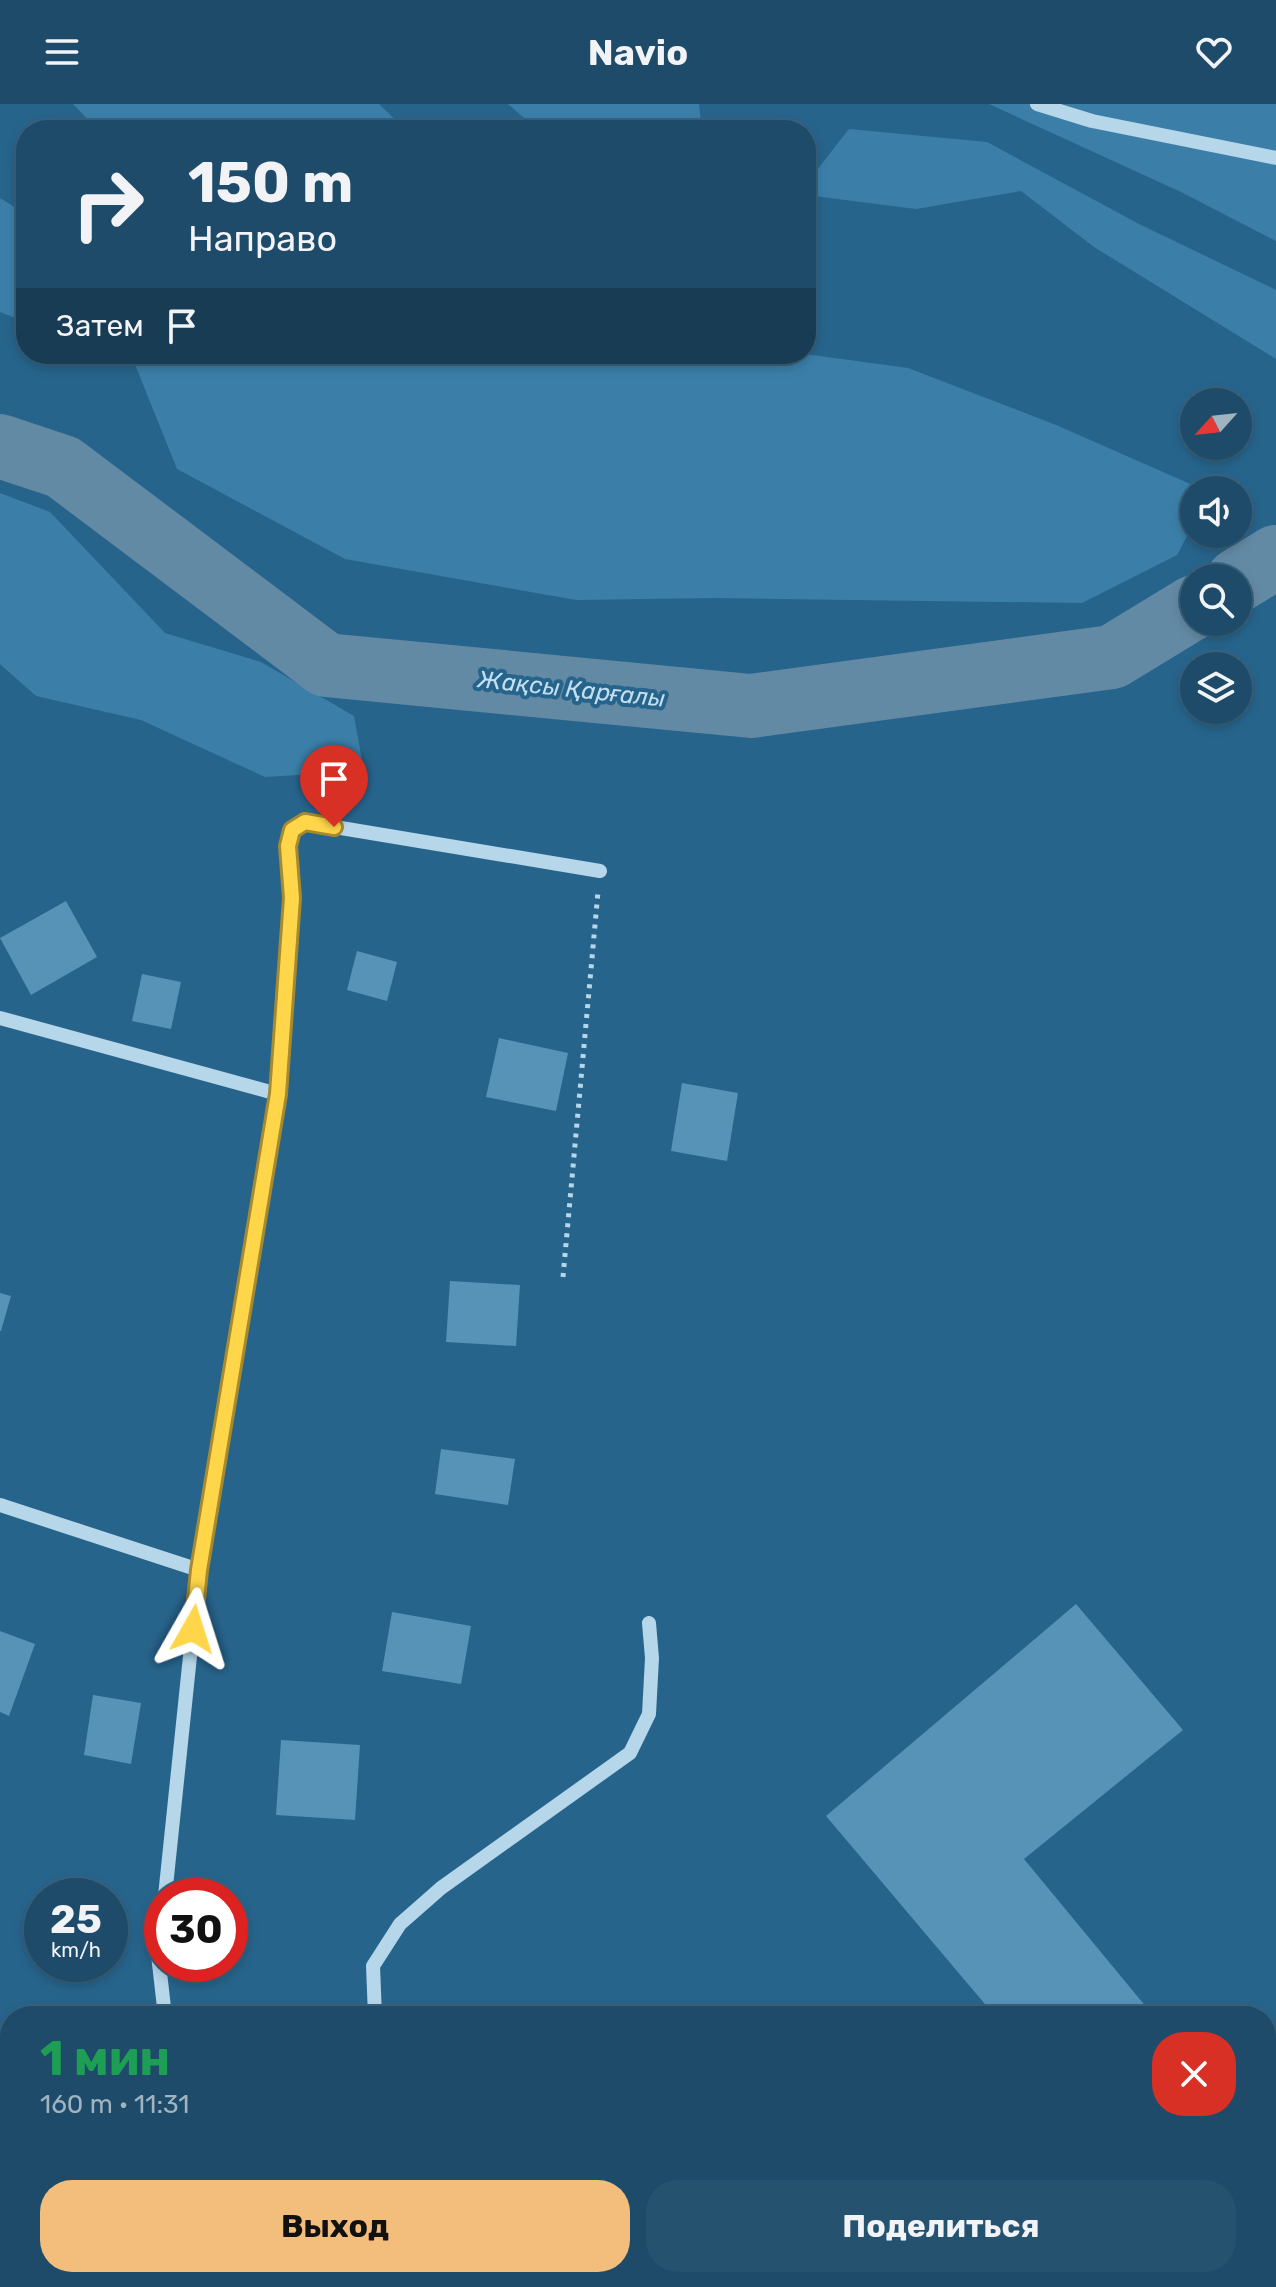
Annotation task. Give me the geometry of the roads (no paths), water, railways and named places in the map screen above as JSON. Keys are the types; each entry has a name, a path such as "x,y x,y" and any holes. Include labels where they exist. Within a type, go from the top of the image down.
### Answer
{"street":[{"path":"1037,104 1092,121 1276,158"},
{"path":"167,1878 199,1570 278,1094 292,898 288,846 292,830 305,822 600,871"},
{"path":"0,1018 278,1094"},
{"path":"0,1505 199,1570"},
{"path":"375,2006 373,1966 400,1924 441,1888 630,1753 649,1714 652,1658 649,1623"},
{"path":"161,1982 164,2006"}],"waterway":[{"name":"Жақсы Қарғалы","path":"0,446 63,467 326,665 751,706 1112,657 1180,616"},
{"name":"Жақсы Қарғалы","path":"1252,572 1276,557"}]}
